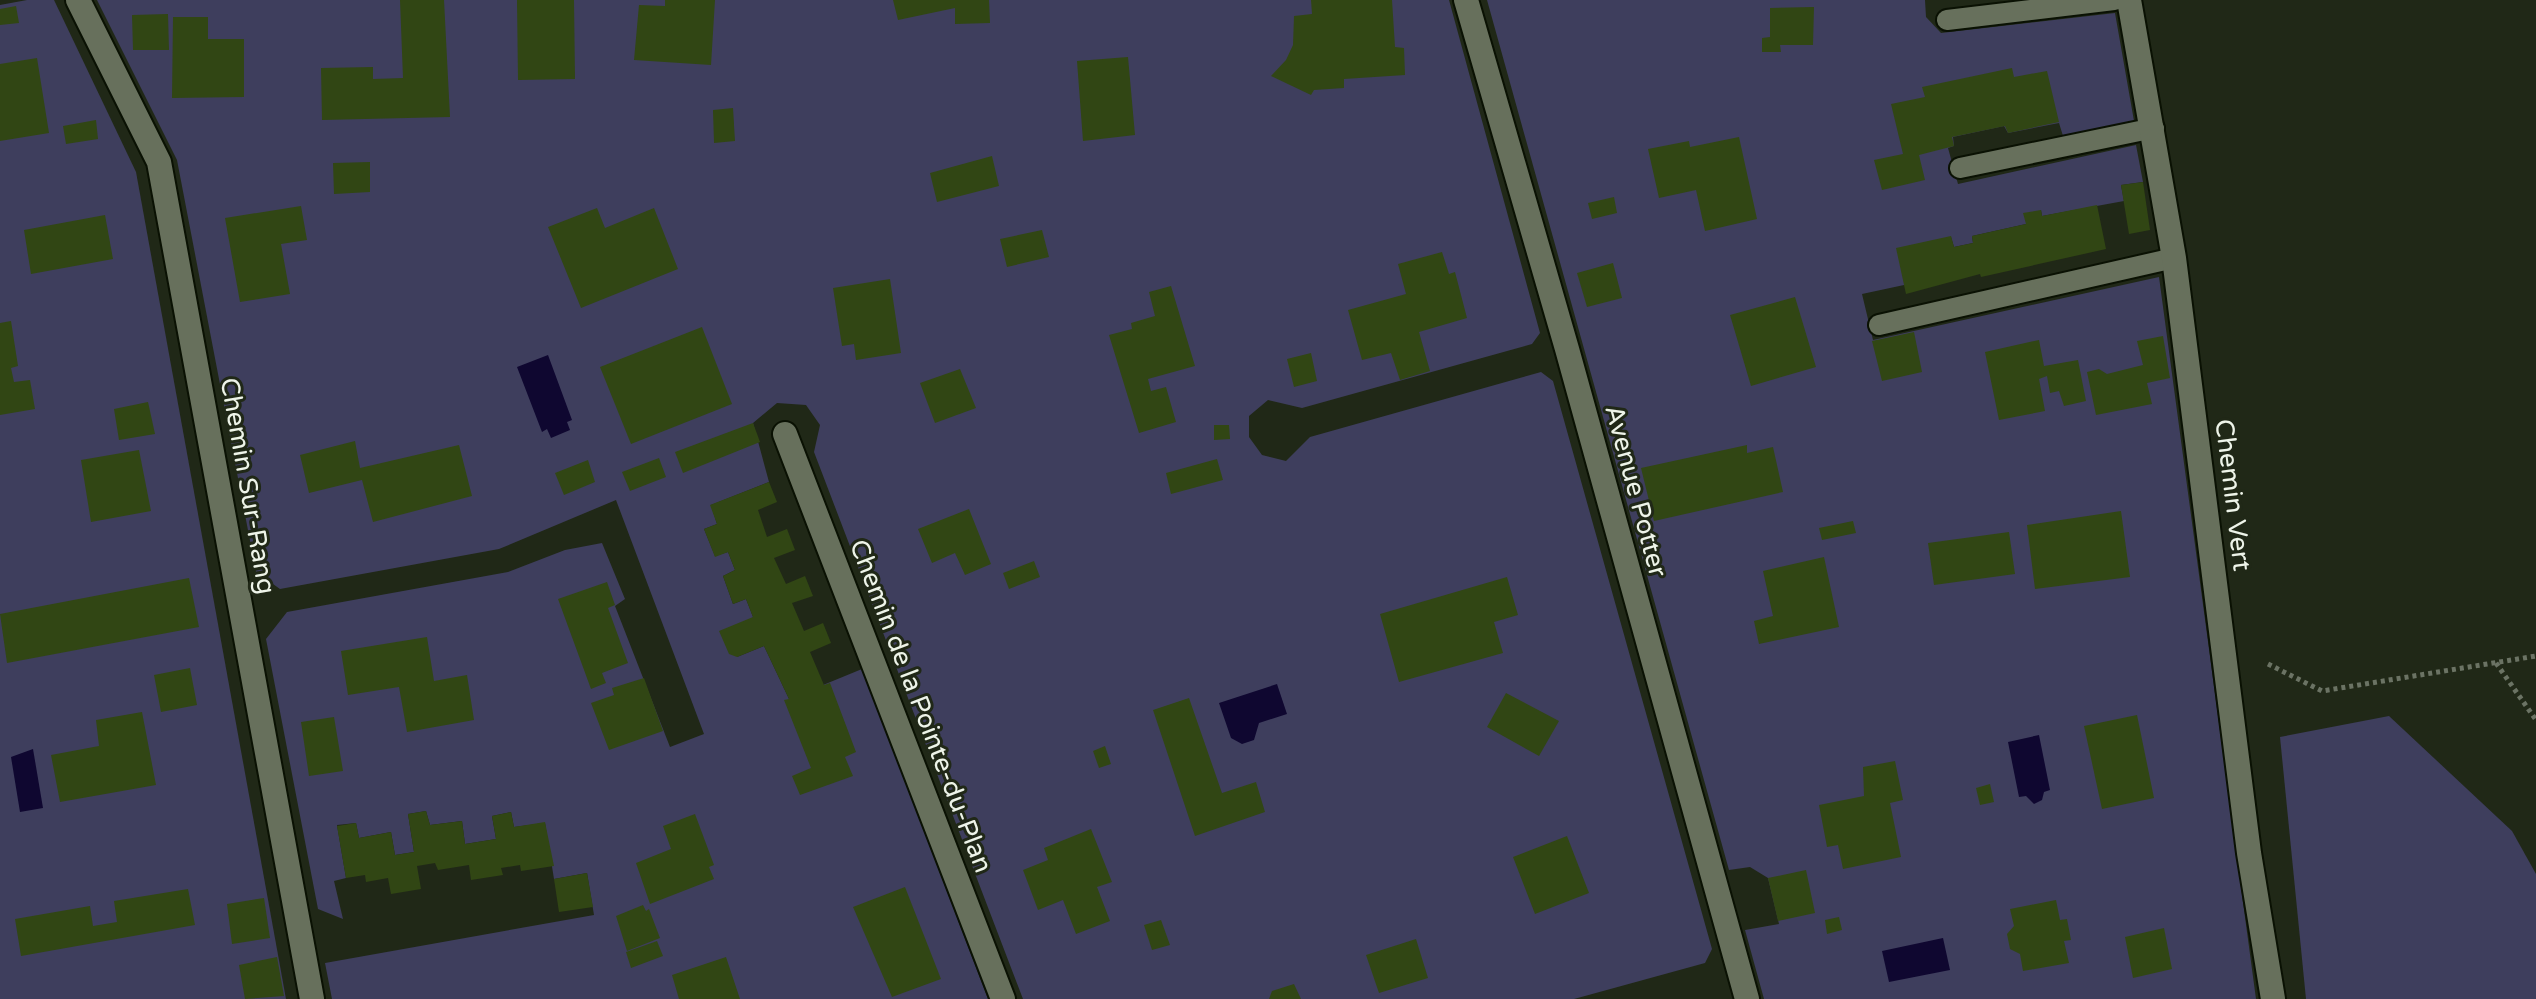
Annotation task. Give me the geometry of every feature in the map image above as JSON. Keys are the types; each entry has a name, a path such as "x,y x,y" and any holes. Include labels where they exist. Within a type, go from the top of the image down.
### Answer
{"street":[{"name":"Chemin Sur-Rang","path":"78,0 159,162 312,999"},
{"name":"Avenue Potter","path":"1466,0 1747,999"},
{"name":"Chemin Vert","path":"2129,0 2154,128 2174,258 2249,853 2273,999"},
{"name":"Chemin de la Pointe-du-Plan","path":"785,434 1003,999"}],"lane":[{"path":"1947,20 2114,0"},
{"path":"1960,168 2154,128"},
{"path":"1879,325 2174,258"}],"path":[{"path":"2268,664 2322,691 2536,656"},
{"path":"2496,663 2536,720"}],"shaded area":[{"path":"27,0 54,0 136,172 286,999 0,999 0,5"},
{"path":"97,0 1449,0 1540,333 1532,344 1302,408 1268,400 1249,416 1249,437 1262,455 1286,461 1310,437 1541,372 1553,381 1712,949 1705,963 1574,999 1023,999 814,452 820,425 806,405 777,403 753,423 769,482 711,505 717,524 704,529 715,556 728,552 735,570 723,576 733,604 746,599 753,617 737,657 764,646 789,699 862,669 988,999 332,999 325,963 594,915 587,873 554,879 545,823 514,827 511,812 492,816 496,839 465,844 462,821 430,825 426,811 408,814 414,852 395,855 391,832 359,838 356,823 337,825 346,878 334,881 343,919 318,909 266,639 287,612 508,572 565,550 602,543 625,599 615,606 670,747 704,734 616,500 499,549 280,589 256,572 177,160"},
{"path":"1487,0 1925,0 1926,17 1941,33 2115,13 2134,121 2063,136 2059,123 2008,133 2004,126 1953,137 1954,146 1948,148 1958,184 2136,145 2143,182 2121,185 2124,201 2042,216 2041,210 2026,224 1972,236 1973,243 1954,247 1951,237 1904,285 1862,294 1873,340 2159,277 2256,999 1764,999 1745,930 1779,924 1768,878 1750,867 1729,870"},
{"path":"548,355 572,420 567,422 570,430 551,438 547,429 542,432 517,367"},
{"path":"1277,684 1287,714 1259,723 1254,740 1242,744 1231,738 1219,703"},
{"path":"2389,716 2512,831 2536,874 2536,999 2306,999 2280,737"},
{"path":"2039,735 2050,790 2044,792 2042,800 2034,804 2026,796 2019,797 2008,742"},
{"path":"33,749 43,808 20,812 11,757"},
{"path":"1943,938 1950,970 1889,982 1882,951"}],"building":[{"path":"400,0 444,0 450,117 322,120 321,68 373,67 373,79 403,78"},
{"path":"517,0 574,0 575,79 518,80"},
{"path":"665,0 715,0 711,65 634,60 639,5 665,6"},
{"path":"893,0 989,0 990,23 955,24 955,8 898,20"},
{"path":"1311,0 1392,0 1395,47 1404,48 1405,75 1344,79 1344,88 1314,90 1311,95 1271,76 1286,60 1293,45 1294,16 1312,14"},
{"path":"16,6 19,23 0,25 0,9"},
{"path":"1814,7 1813,45 1780,45 1781,52 1762,52 1762,38 1770,37 1770,8"},
{"path":"168,14 169,50 133,50 132,15"},
{"path":"173,17 208,17 208,39 244,39 244,97 172,98"},
{"path":"1128,57 1135,135 1083,141 1077,61"},
{"path":"37,58 49,133 0,141 0,64"},
{"path":"2012,68 2014,77 2047,71 2059,122 2008,133 2005,126 1952,137 1954,146 1919,155 1925,180 1882,190 1874,160 1903,154 1891,104 1925,97 1922,87"},
{"path":"733,108 735,141 714,143 713,110"},
{"path":"96,120 98,139 66,144 63,126"},
{"path":"1739,137 1757,219 1705,231 1696,190 1659,198 1648,149 1689,141 1690,147"},
{"path":"992,156 999,186 937,202 930,173"},
{"path":"370,162 370,192 334,194 333,163"},
{"path":"2143,182 2150,230 2129,234 2121,185"},
{"path":"1614,197 1617,213 1592,219 1588,203"},
{"path":"2097,205 2106,249 1981,277 1980,274 1906,294 1896,248 1951,236 1954,247 1973,243 1972,236 2026,224 2023,213 2041,210 2042,216"},
{"path":"301,206 307,240 281,244 290,294 240,302 225,218"},
{"path":"597,208 605,228 654,208 678,269 581,308 548,227"},
{"path":"105,215 113,259 31,274 24,230"},
{"path":"1042,230 1049,257 1007,267 1000,239"},
{"path":"1442,252 1449,274 1455,272 1467,318 1419,332 1430,371 1400,380 1391,353 1362,360 1348,310 1406,294 1398,264"},
{"path":"1613,263 1622,298 1587,307 1577,273"},
{"path":"890,279 901,353 856,360 854,344 842,346 833,288"},
{"path":"1171,286 1195,366 1148,379 1151,391 1166,387 1176,422 1139,433 1109,335 1132,329 1131,323 1155,316 1149,292"},
{"path":"1795,297 1816,367 1751,386 1730,315"},
{"path":"11,321 18,366 11,368 14,382 30,380 35,409 0,415 0,323"},
{"path":"702,327 732,404 631,444 600,367"},
{"path":"1914,332 1922,372 1882,381 1872,341"},
{"path":"2163,336 2170,378 2147,383 2152,404 2096,415 2087,372 2099,369 2107,374 2143,365 2137,341"},
{"path":"2039,340 2044,366 2078,360 2086,401 2064,406 2059,391 2050,393 2047,376 2039,379 2045,411 1999,420 1985,352"},
{"path":"1311,353 1317,381 1294,387 1287,359"},
{"path":"960,369 976,408 935,423 920,383"},
{"path":"148,402 155,434 119,440 114,409"},
{"path":"753,423 760,442 683,473 675,452"},
{"path":"1214,425 1229,425 1230,439 1214,440"},
{"path":"355,441 360,468 459,445 472,496 373,522 362,480 309,493 300,455"},
{"path":"1747,445 1747,453 1773,447 1783,492 1654,521 1641,468"},
{"path":"139,450 151,511 91,522 81,460"},
{"path":"659,458 666,477 630,491 622,472"},
{"path":"1217,459 1223,480 1171,494 1166,473"},
{"path":"588,460 595,482 564,495 555,473"},
{"path":"769,482 777,502 758,510 767,537 787,529 795,550 774,558 786,584 805,576 813,596 792,603 804,631 823,623 831,643 810,652 824,685 830,683 856,752 845,757 853,776 800,795 792,776 811,768 784,700 789,699 764,646 737,657 729,654 719,631 753,617 746,599 733,604 723,576 735,570 728,552 715,557 704,529 717,524 710,505"},
{"path":"969,509 991,564 965,575 955,553 932,563 918,529"},
{"path":"2121,511 2130,577 2035,589 2027,525"},
{"path":"1853,521 1856,533 1822,540 1819,528"},
{"path":"2009,532 2015,574 1934,585 1928,543"},
{"path":"1824,557 1839,627 1759,644 1754,621 1773,616 1763,571"},
{"path":"1034,561 1040,577 1009,589 1003,573"},
{"path":"1507,577 1518,615 1494,622 1503,653 1399,682 1380,614"},
{"path":"189,578 199,627 7,663 0,614"},
{"path":"607,582 615,605 608,608 628,663 602,673 606,683 591,689 558,599"},
{"path":"427,637 434,681 467,675 474,720 407,732 399,687 348,695 341,651"},
{"path":"190,668 197,705 161,712 154,675"},
{"path":"644,678 663,731 609,750 591,703 614,695 612,688"},
{"path":"1506,693 1559,721 1539,756 1487,727"},
{"path":"1189,698 1222,793 1256,782 1265,812 1195,836 1153,710"},
{"path":"142,712 156,785 60,802 51,755 99,746 96,720"},
{"path":"2137,715 2154,798 2102,809 2084,726"},
{"path":"334,717 343,771 309,776 301,722"},
{"path":"1105,746 1111,764 1099,768 1093,751"},
{"path":"1895,761 1903,800 1890,803 1901,857 1843,869 1838,845 1827,847 1819,805 1864,796 1863,767"},
{"path":"1990,784 1994,802 1980,805 1976,788"},
{"path":"426,811 430,825 462,821 465,844 496,839 492,816 511,812 514,827 545,822 554,866 521,871 520,865 501,868 503,875 471,880 469,865 438,870 435,863 417,866 421,889 391,894 388,878 366,882 365,875 346,878 337,826 356,823 359,838 391,832 395,855 414,852 408,814"},
{"path":"695,814 714,865 709,867 714,879 650,904 636,863 671,849 663,826"},
{"path":"1091,829 1112,882 1097,887 1110,921 1076,934 1063,900 1038,910 1023,870 1048,860 1044,848"},
{"path":"1567,836 1589,893 1535,914 1513,857"},
{"path":"1806,870 1815,913 1778,921 1768,878"},
{"path":"587,873 593,907 559,912 554,879"},
{"path":"905,887 941,979 892,997 853,907"},
{"path":"188,889 195,925 21,956 15,919 90,906 93,926 117,922 114,901"},
{"path":"264,898 270,938 232,944 227,904"},
{"path":"2056,900 2060,920 2067,919 2071,940 2064,941 2069,963 2023,971 2020,954 2010,949 2007,934 2014,926 2010,909"},
{"path":"643,905 646,911 649,909 660,938 627,951 616,916"},
{"path":"1839,917 1842,930 1827,934 1825,920"},
{"path":"1161,920 1170,945 1152,950 1144,925"},
{"path":"2164,928 2172,969 2133,978 2125,937"},
{"path":"1416,939 1428,978 1379,993 1366,955"},
{"path":"657,941 663,956 631,968 626,952"},
{"path":"277,957 284,996 245,999 239,965"},
{"path":"726,957 740,999 679,999 672,975"},
{"path":"1294,984 1301,999 1269,999 1272,991"}]}
